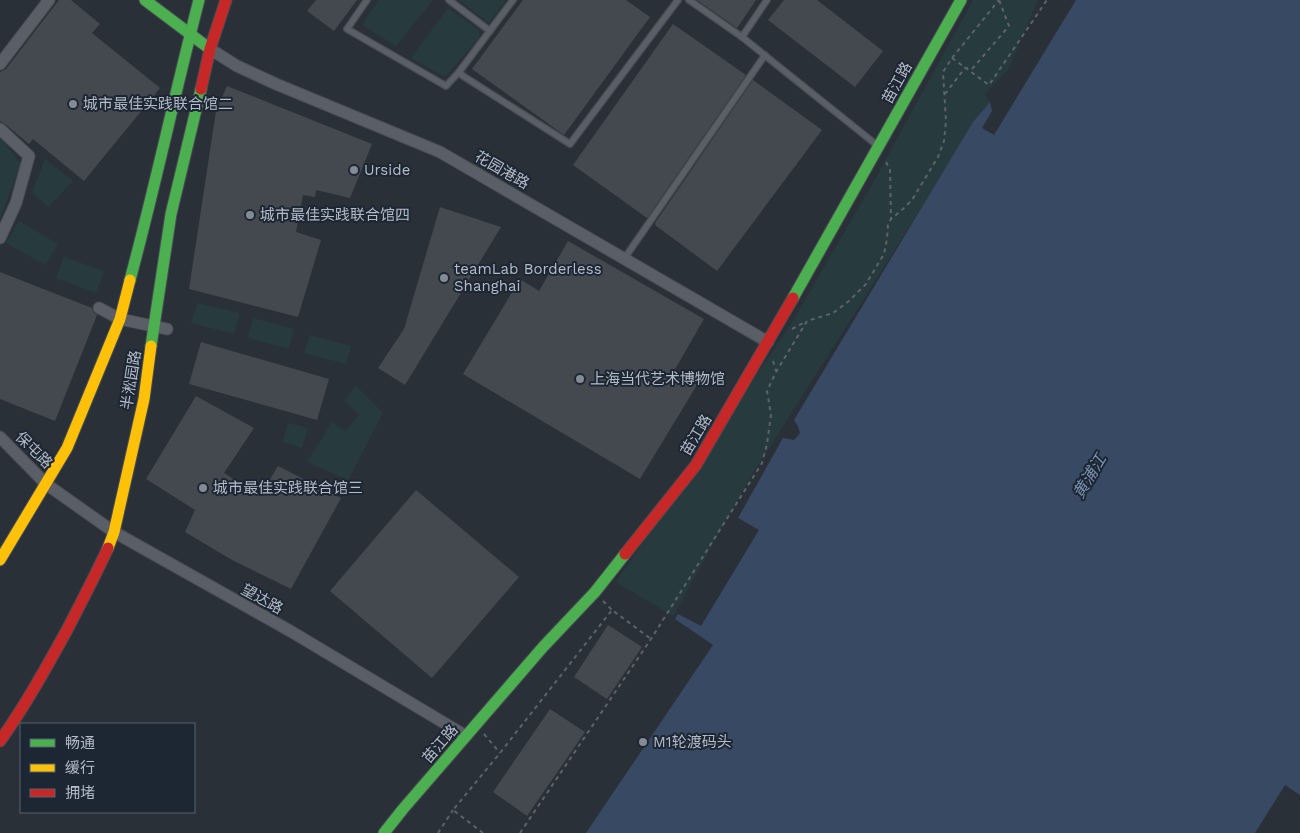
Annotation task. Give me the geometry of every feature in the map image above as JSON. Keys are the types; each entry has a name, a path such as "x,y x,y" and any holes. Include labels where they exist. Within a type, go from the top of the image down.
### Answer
{"main road":[{"path":"145,0 210,48"},
{"name":"半淞园路","path":"0,560 67,448 120,319 152,197 199,0"},
{"name":"半淞园路","path":"0,741 42,676 87,592 114,532 144,400 171,214 210,48 226,0"},
{"name":"苗江路","path":"384,833 402,808 543,647 595,592 696,465 768,342 961,0"}],"street":[{"path":"0,64 49,0"},
{"name":"花园港路","path":"210,48 237,66 276,84 440,152 768,342"},
{"path":"0,129 29,156 16,203 0,238"},
{"path":"99,308 120,319 167,329"},
{"name":"保屯路","path":"0,437 46,484"},
{"name":"望达路","path":"46,484 114,532 292,632 466,736"}],"lane":[{"path":"367,0 347,29 446,86 459,72 513,0"},
{"path":"449,0 490,31"},
{"path":"459,72 570,144 678,0"},
{"path":"689,0 742,37 878,146"},
{"path":"742,37 766,0"},
{"path":"624,258 765,55"}],"path":[{"path":"520,833 651,639 762,463 771,415 767,391 807,320 833,313 850,301 866,284 884,254 888,225 891,219 912,200 938,157 945,133 946,121 943,72 999,0 1009,26 972,69 966,68"},
{"path":"952,58 989,86 1047,0"},
{"path":"944,96 966,68"},
{"path":"878,146 890,170 891,219"},
{"path":"438,833 453,810 612,610 651,639"},
{"path":"476,725 500,753"},
{"path":"453,810 483,833"}],"green space":[{"path":"379,0 433,0 396,46 362,25"},
{"path":"459,0 506,0 489,23"},
{"path":"973,0 1038,0 1008,70 985,94 990,102 973,122 883,269 750,478 673,616 616,582 793,321 875,179"},
{"path":"448,8 479,30 479,38 445,77 411,58"},
{"path":"0,137 21,164 0,218"},
{"path":"45,159 73,181 48,207 32,192"},
{"path":"19,221 58,244 45,265 6,243"},
{"path":"64,257 104,271 96,293 56,278"},
{"path":"198,303 240,313 234,334 191,323"},
{"path":"253,318 294,329 289,349 248,338"},
{"path":"310,335 351,346 346,364 304,353"},
{"path":"356,386 383,413 348,480 307,462 332,422 346,431 359,415 344,401"},
{"path":"288,423 308,428 302,448 283,442"}],"water":[{"name":"黄浦江","path":"1076,0 1300,0 1300,795 1285,785 1255,833 586,833 713,645 675,619 678,614 701,626 759,530 738,518 783,438 794,440 800,433 794,420 973,122 990,102 992,111 982,128 994,135"}],"building":[{"name":"城市最佳实践联合馆二","path":"59,0 71,0 100,24 92,33 160,88 84,181 33,139 29,144 0,121 0,72 6,69"},
{"path":"316,0 357,0 334,31 307,11"},
{"path":"523,0 626,0 650,17 564,135 472,69"},
{"path":"697,0 756,0 737,28"},
{"path":"784,0 817,0 883,51 855,87 768,20"},
{"path":"673,24 746,75 647,218 573,165"},
{"path":"753,80 822,130 717,271 655,225 655,223"},
{"name":"城市最佳实践联合馆四","path":"227,86 372,144 350,198 316,190 315,197 303,195 296,232 321,240 298,317 189,289 216,111"},
{"name":"teamLab Borderless Shanghai","path":"440,207 501,227 405,385 378,368 404,329"},
{"name":"上海当代艺术博物馆","path":"568,241 704,319 674,371 697,385 640,479 463,374 520,279 539,291"},
{"path":"0,272 92,308 93,312 97,315 55,421 0,399"},
{"path":"201,342 329,379 317,420 189,384"},
{"name":"城市最佳实践联合馆三","path":"196,396 254,428 224,473 260,496 278,466 341,498 291,589 232,560 185,532 195,510 146,479"},
{"path":"416,490 519,577 432,678 330,591"},
{"path":"608,625 642,647 607,699 574,677"},
{"path":"550,709 585,732 527,816 493,792"}],"traffic: fast":[{"path":"145,0 210,49"},
{"path":"130,280 199,0"},
{"path":"793,298 961,0"},
{"path":"151,346 171,214 201,89"},
{"path":"384,833 543,647 595,592 625,554"}],"traffic: slow":[{"path":"0,560 67,448 120,319 130,280"},
{"path":"108,548 114,532 144,399 151,346"}],"traffic: jam":[{"path":"201,89 210,49 226,0"},
{"path":"625,554 696,465 793,298"},
{"path":"0,741 27,701 67,630 108,548"}],"place":[{"name":"城市最佳实践联合馆二","path":"73,104"},
{"name":"Urside","path":"354,170"},
{"name":"城市最佳实践联合馆四","path":"250,215"},
{"name":"teamLab Borderless Shanghai","path":"444,278"},
{"name":"上海当代艺术博物馆","path":"580,379"},
{"name":"城市最佳实践联合馆三","path":"203,488"},
{"name":"M1轮渡码头","path":"643,742"}]}
